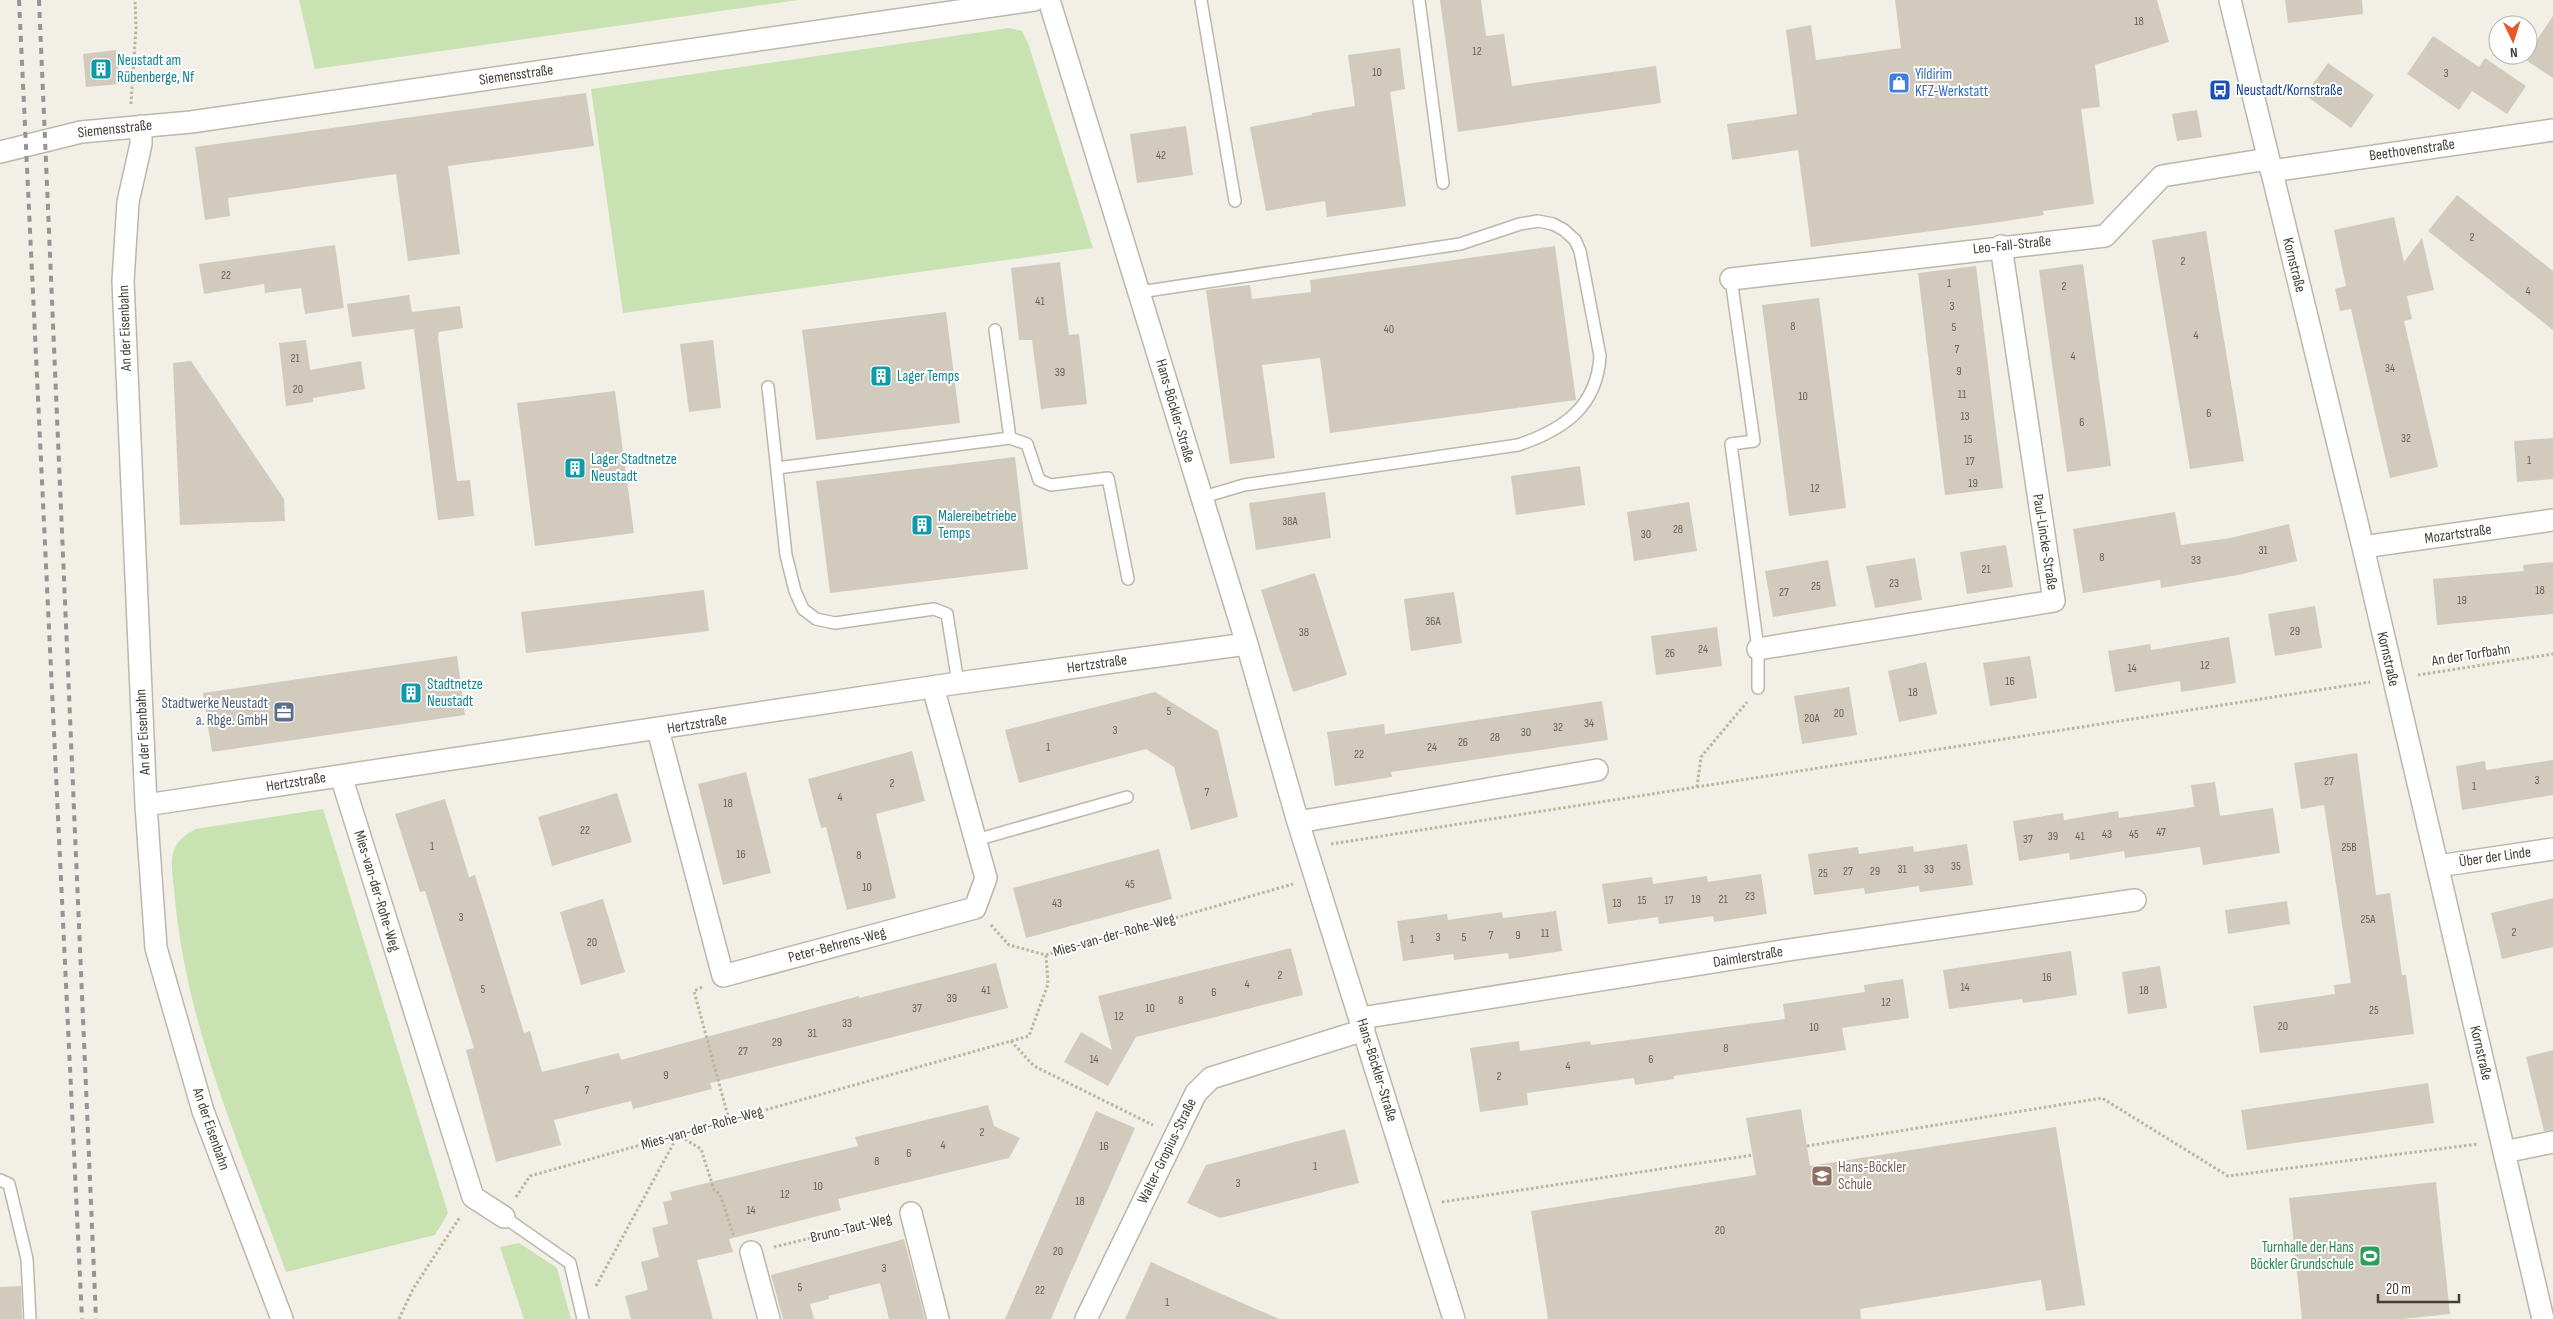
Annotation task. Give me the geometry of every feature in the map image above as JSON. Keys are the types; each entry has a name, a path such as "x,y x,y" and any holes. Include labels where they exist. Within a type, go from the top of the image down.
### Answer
{"street":[{"name":"Siemensstraße","path":"0,152 81,132 211,119 1034,0"},
{"name":"Hans-Böckler-Straße","path":"1049,0 1140,292 1200,498 1247,644 1298,822 1317,877 1454,1319"},
{"name":"Kornstraße","path":"2230,0 2363,547 2392,679 2438,866 2543,1319"},
{"name":"An der Eisenbahn","path":"136,127 141,144 128,202 123,281 146,805 156,948 203,1111 282,1319"},
{"name":"Beethovenstraße","path":"2269,165 2553,130"},
{"name":"Leo-Fall-Straße","path":"1731,279 2001,246 2105,236 2162,176 2269,165"},
{"name":"Paul-Lincke-Straße","path":"1758,650 2054,601 2001,246"},
{"name":"Mozartstraße","path":"2363,547 2553,520"},
{"name":"Hertzstraße","path":"146,805 658,730 958,683 1247,644"},
{"path":"933,687 986,878 976,908"},
{"path":"658,730 723,976"},
{"path":"1298,822 1597,770"},
{"name":"Mies-van-der-Rohe-Weg","path":"341,776 472,1197"},
{"name":"Über der Linde","path":"2438,866 2553,849"},
{"name":"Daimlerstraße","path":"1362,1024 1795,949 2135,900"},
{"name":"Peter-Behrens-Weg","path":"723,976 976,908"},
{"name":"Walter-Gropius-Straße","path":"1086,1319 1196,1093 1211,1078 1362,1024"},
{"path":"2503,1146 2553,1142"},
{"path":"472,1197 504,1217"},
{"name":"Bruno-Taut-Weg","path":"912,1213 938,1319"},
{"path":"751,1252 769,1319"}],"lane":[{"path":"1201,0 1235,201"},
{"path":"1419,0 1443,184"},
{"path":"1140,292 1460,244 1520,224 1538,221 1553,224 1564,230 1575,240 1580,251 1600,356 1599,372 1588,398 1580,409 1560,427 1540,437 1518,444 1244,485 1200,498"},
{"path":"1731,279 1754,441 1731,444 1758,650 1758,688"},
{"path":"995,330 1010,438"},
{"path":"768,387 786,555 795,591 803,609 816,619 835,623 934,609 947,614 958,683"},
{"path":"777,468 1010,438 1026,444 1039,480 1050,485 1108,478 1128,579"},
{"path":"976,840 1127,797"},
{"path":"0,1180 8,1184 27,1259 30,1319"},
{"path":"504,1217 570,1263 582,1316"}],"path":[{"path":"135,0 136,127"},
{"name":"An der Torfbahn","path":"1307,848 2553,654"},
{"path":"1697,787 1701,757 1758,688"},
{"name":"Mies-van-der-Rohe-Weg","path":"504,1217 530,1176 1029,1036 1048,984 1046,955 1317,877"},
{"path":"976,908 1008,945 1046,955"},
{"path":"723,976 694,991 729,1120"},
{"path":"1011,1041 1034,1066 1174,1136"},
{"path":"1807,1146 2102,1098 2228,1176 2503,1146"},
{"path":"582,1316 678,1135 701,1149 714,1190 720,1194 732,1236 751,1252"},
{"path":"1419,1206 1753,1154"},
{"path":"399,1319 413,1289 472,1197"},
{"name":"Bruno-Taut-Weg","path":"751,1252 912,1213"}],"green space":[{"path":"299,0 798,0 315,69"},
{"path":"1009,28 1022,31 1028,43 1093,248 623,313 591,89"},
{"path":"323,809 448,1213 435,1235 286,1272 218,1088 204,1042 191,995 181,947 172,861 174,850 178,843 196,829"},
{"path":"519,1243 557,1268 571,1319 524,1319 500,1247"}],"building":[{"path":"1440,0 1481,0 1486,36 1504,34 1512,86 1656,66 1661,103 1458,132"},
{"path":"1895,0 2157,0 2169,42 2095,65 2100,107 2081,109 2094,204 2043,211 2044,215 2000,222 1811,247 1798,150 1732,160 1727,124 1797,114 1786,30 1811,25 1816,60 1901,48"},
{"path":"2285,0 2362,0 2363,14 2288,23"},
{"path":"2553,16 2553,78 2533,65 2538,65 2538,38"},
{"path":"2433,36 2479,67 2485,58 2488,60 2488,65 2495,65 2526,86 2507,114 2472,91 2459,110 2407,74"},
{"path":"1400,48 1405,89 1390,92 1406,206 1327,217 1325,201 1266,211 1250,127 1312,115 1312,113 1355,106 1348,55"},
{"name":"Neustadt am Rübenberge, Nf","path":"116,50 120,84 86,87 83,54"},
{"path":"2328,63 2374,95 2351,128 2305,95"},
{"path":"586,93 594,146 448,166 460,254 408,261 396,174 228,198 230,216 205,220 195,147"},
{"path":"2197,110 2202,137 2177,141 2172,114"},
{"path":"1186,126 1193,175 1137,183 1130,134"},
{"path":"2457,195 2553,271 2553,330 2428,231"},
{"path":"2394,217 2404,262 2422,238 2434,290 2407,296 2412,319 2404,321 2438,467 2390,478 2351,309 2340,311 2335,289 2346,286 2334,230"},
{"path":"2206,231 2244,461 2190,469 2152,240"},
{"path":"335,245 344,308 305,314 301,288 265,293 264,284 204,294 199,264"},
{"path":"1555,246 1576,400 1330,433 1320,358 1262,365 1275,458 1230,464 1206,290 1250,285 1252,299 1311,292 1310,280"},
{"path":"1060,262 1069,335 1079,334 1087,404 1041,409 1032,340 1019,340 1011,268"},
{"path":"2083,264 2111,466 2067,472 2039,270"},
{"path":"1976,266 2003,488 1945,495 1918,273"},
{"path":"409,295 412,312 460,306 463,328 439,332 438,338 457,481 470,480 474,516 438,520 414,329 352,337 347,304"},
{"path":"1819,298 1846,508 1789,516 1762,305"},
{"name":"Lager Temps","path":"946,312 960,423 816,440 802,330"},
{"path":"306,340 310,370 361,361 365,389 313,398 313,402 286,406 279,343"},
{"path":"713,340 721,408 689,412 680,344"},
{"path":"191,361 284,499 285,521 180,525 173,363"},
{"name":"Lager Stadtnetze Neustadt","path":"615,391 634,533 535,546 517,403"},
{"path":"2553,438 2553,479 2517,482 2514,441"},
{"name":"Malereibetriebe Temps","path":"1015,457 1028,569 830,593 816,481"},
{"path":"1580,466 1585,505 1516,515 1511,476"},
{"path":"1325,492 1331,538 1256,550 1249,503"},
{"path":"1689,502 1697,551 1634,561 1627,512"},
{"path":"2175,512 2181,545 2230,538 2289,524 2297,561 2238,575 2161,588 2160,580 2083,593 2073,529"},
{"path":"2006,545 2013,587 1967,594 1960,552"},
{"path":"1915,558 1922,600 1875,608 1866,566"},
{"path":"1828,560 1836,606 1773,617 1765,571"},
{"path":"2553,562 2553,614 2437,625 2433,579 2524,571 2523,565"},
{"path":"1315,573 1347,675 1293,692 1261,590"},
{"path":"704,590 709,631 526,653 521,612"},
{"path":"1454,592 1462,643 1411,651 1404,599"},
{"path":"2315,606 2322,648 2275,656 2268,614"},
{"path":"1717,627 1722,666 1656,675 1651,636"},
{"path":"2229,637 2236,683 2181,692 2180,681 2115,692 2108,651 2150,644 2151,650"},
{"name":"Stadtwerke Neustadt a. Rbge. GmbH","path":"457,656 465,715 212,752 203,693"},
{"path":"2030,656 2037,698 1990,706 1983,663"},
{"path":"1926,662 1937,714 1899,722 1888,671"},
{"path":"1849,687 1857,735 1802,744 1794,696"},
{"path":"1155,692 1218,731 1238,817 1191,830 1174,767 1146,749 1019,783 1005,730"},
{"path":"1602,701 1608,740 1391,772 1392,777 1335,786 1327,732 1384,724 1385,734"},
{"path":"912,751 925,801 876,814 896,898 847,910 826,827 821,828 808,779"},
{"path":"2357,753 2376,895 2390,893 2402,975 2406,975 2414,1034 2260,1053 2253,1006 2335,994 2334,985 2351,983 2324,805 2301,809 2294,763"},
{"path":"2553,760 2553,795 2462,810 2456,766 2485,761 2486,770"},
{"path":"746,772 771,873 723,885 698,784"},
{"path":"2215,782 2220,816 2273,808 2280,853 2203,865 2200,847 2125,858 2124,851 2070,860 2069,853 2019,861 2013,821 2063,813 2064,820 2118,811 2119,818 2194,807 2191,785"},
{"path":"617,793 632,842 552,866 538,817"},
{"path":"445,799 469,877 475,875 524,1033 530,1031 542,1072 619,1053 621,1060 859,996 859,998 996,963 1008,1008 710,1083 712,1089 633,1109 631,1101 554,1120 561,1145 496,1162 466,1050 474,1048 425,891 420,892 395,814"},
{"path":"1967,844 1973,885 1920,892 1919,886 1865,894 1864,888 1814,895 1808,854 1858,847 1859,854 1913,846 1914,852"},
{"path":"1159,849 1172,899 1026,938 1013,888"},
{"path":"1761,874 1767,914 1714,922 1713,916 1659,924 1658,917 1608,924 1602,884 1652,877 1653,884 1707,876 1708,882"},
{"path":"2553,898 2553,947 2502,959 2491,913"},
{"path":"603,899 625,972 581,985 560,912"},
{"path":"2287,901 2290,924 2228,934 2225,910"},
{"path":"1556,911 1562,951 1509,959 1508,953 1454,960 1453,954 1403,961 1397,921 1447,914 1448,920 1502,912 1503,918"},
{"path":"1291,948 1303,995 1136,1037 1108,1086 1064,1062 1081,1032 1112,1050 1098,996"},
{"path":"2071,951 2077,995 2023,1003 2022,999 1949,1009 1943,970"},
{"path":"2160,966 2167,1008 2128,1014 2122,972"},
{"path":"1903,979 1909,1018 1842,1028 1846,1050 1674,1076 1674,1079 1635,1085 1634,1078 1527,1093 1528,1105 1480,1112 1470,1048 1519,1041 1520,1051 1590,1041 1591,1045 1785,1019 1783,1004 1865,992 1864,985"},
{"path":"2553,1050 2553,1130 2544,1131 2526,1057"},
{"path":"2428,1083 2434,1123 2247,1150 2241,1110"},
{"path":"988,1105 994,1126 1020,1138 1009,1158 838,1199 841,1210 729,1239 733,1252 697,1260 713,1319 631,1319 625,1296 648,1290 641,1262 659,1257 652,1228 668,1224 663,1202 672,1200 670,1192 858,1146 855,1137"},
{"path":"1801,1109 1810,1166 2056,1127 2085,1305 2046,1311 2041,1280 1860,1309 1861,1319 1548,1319 1531,1211 1756,1175 1746,1118"},
{"path":"1096,1111 1135,1128 1051,1319 1005,1319"},
{"path":"1345,1129 1359,1183 1220,1218 1187,1203 1206,1165"},
{"name":"Turnhalle der Hans Böckler Grundschule","path":"2436,1182 2450,1314 2402,1319 2302,1319 2289,1198"},
{"path":"904,1239 925,1319 889,1319 880,1283 828,1296 829,1299 810,1304 814,1319 783,1319 771,1275"},
{"path":"1151,1262 1208,1288 1279,1319 1125,1319"},
{"path":"21,1286 22,1319 0,1319 0,1287"}],"railway":[{"path":"19,0 82,1319"},
{"path":"39,0 96,1319"}],"place":[{"name":"Neustadt am Rübenberge, Nf","path":"101,69"},
{"name":"Yildirim KFZ-Werkstatt","path":"1899,83"},
{"name":"Neustadt/Kornstraße","path":"2220,90"},
{"name":"Lager Temps","path":"881,376"},
{"name":"Lager Stadtnetze Neustadt","path":"575,468"},
{"name":"Malereibetriebe Temps","path":"922,525"},
{"name":"Stadtnetze Neustadt","path":"411,693"},
{"name":"Stadtwerke Neustadt a. Rbge. GmbH","path":"284,712"},
{"name":"Hans-Böckler Schule","path":"1822,1176"},
{"name":"Turnhalle der Hans Böckler Grundschule","path":"2370,1256"}]}
